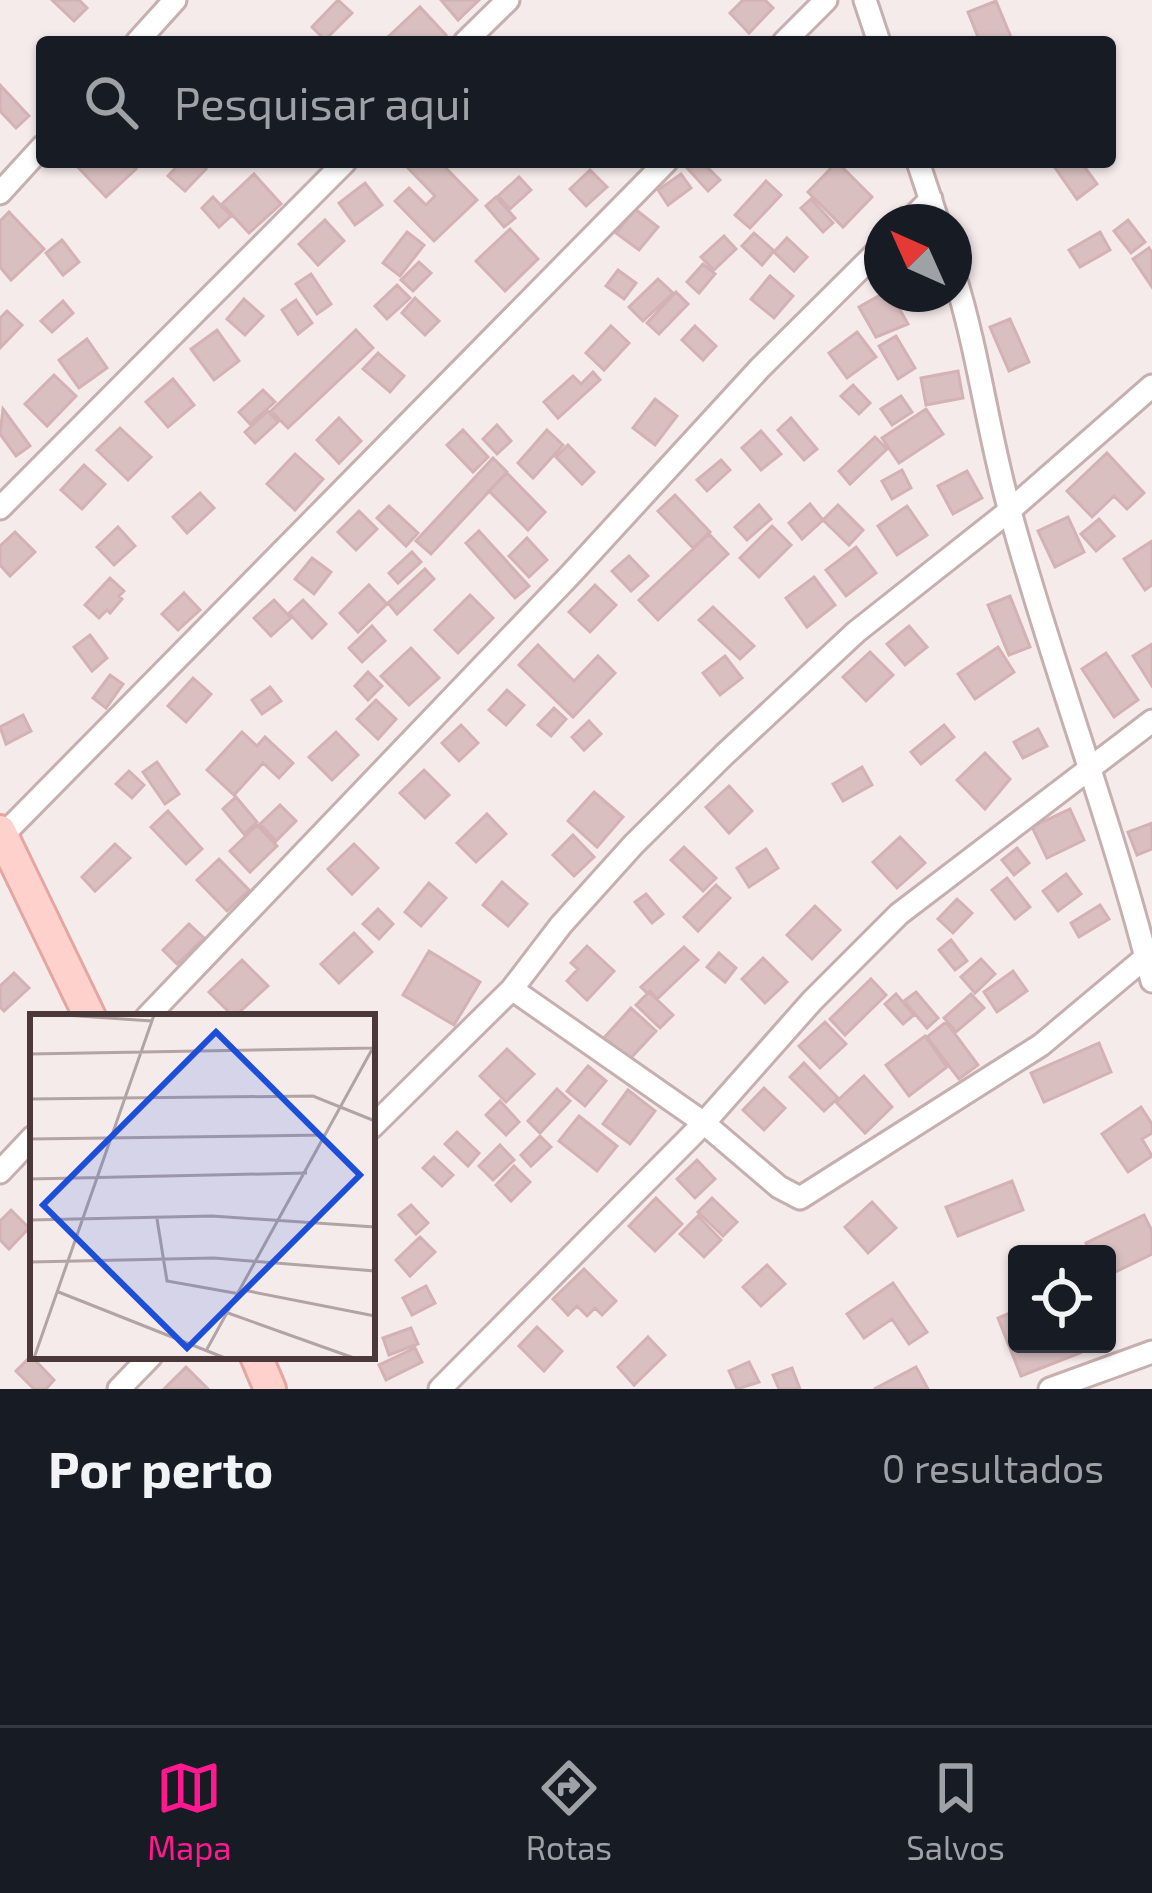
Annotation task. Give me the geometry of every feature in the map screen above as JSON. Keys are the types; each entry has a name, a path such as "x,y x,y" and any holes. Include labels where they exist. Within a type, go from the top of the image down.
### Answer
{"street":[{"path":"142,36 175,0"},
{"path":"471,36 508,0"},
{"path":"790,36 826,0"},
{"path":"865,0 877,36"},
{"path":"0,193 36,154"},
{"path":"0,508 340,168"},
{"path":"88,1014 1,835 660,168"},
{"path":"921,168 933,204"},
{"path":"926,204 931,199"},
{"path":"150,1014 572,574 760,368 864,265"},
{"path":"966,312 1010,512 1090,771 1145,929 1152,981"},
{"path":"375,1124 512,989 620,860 724,755 856,632 1010,512 1152,386"},
{"path":"440,1389 704,1124 812,1001 899,914 1152,721"},
{"path":"512,989 800,1198 1041,1045 1146,957"},
{"path":"0,1172 30,1140"},
{"path":"1050,1389 1152,1352"},
{"path":"119,1389 149,1359"},
{"path":"257,1359 270,1389"}],"building":[{"path":"52,0 79,0 87,8 74,21"},
{"path":"338,0 352,13 329,36 321,36 312,27"},
{"path":"441,0 479,0 458,20"},
{"path":"743,0 765,0 773,8 749,33 730,13"},
{"path":"996,1 1011,36 978,36 968,12"},
{"path":"420,7 446,35 445,36 389,36"},
{"path":"0,85 29,116 16,128 0,111"},
{"path":"79,168 136,169 106,197"},
{"path":"175,168 206,169 185,191 168,176"},
{"path":"408,168 446,168 477,200 434,241 395,201 409,188 426,205 435,196"},
{"path":"687,168 708,168 720,180 708,191"},
{"path":"831,168 843,168 872,197 843,227 808,192"},
{"path":"1055,168 1085,168 1097,184 1077,199"},
{"path":"590,170 607,187 586,206 570,189"},
{"path":"254,174 281,204 249,233 222,204"},
{"path":"681,174 691,188 668,205 658,190"},
{"path":"519,177 531,190 510,209 498,196"},
{"path":"766,181 781,195 750,228 735,215"},
{"path":"365,183 382,205 355,225 339,203"},
{"path":"213,197 231,216 219,227 202,208"},
{"path":"496,197 515,218 504,227 486,206"},
{"path":"811,199 833,223 823,232 801,208"},
{"path":"635,209 658,227 639,250 616,233"},
{"path":"9,212 44,249 11,280 0,267 0,221"},
{"path":"325,220 344,241 318,265 299,244"},
{"path":"1128,220 1145,242 1131,253 1114,231"},
{"path":"510,229 538,259 505,291 476,261"},
{"path":"407,232 424,245 400,276 383,263"},
{"path":"1100,232 1110,250 1080,267 1069,250"},
{"path":"754,233 774,251 762,265 742,246"},
{"path":"724,236 736,249 714,270 701,257"},
{"path":"787,238 807,257 794,271 774,252"},
{"path":"62,240 79,262 63,275 46,253"},
{"path":"1149,248 1152,253 1152,287 1133,259"},
{"path":"419,262 431,273 413,291 401,280"},
{"path":"703,264 715,274 699,293 687,282"},
{"path":"618,270 636,283 624,299 606,286"},
{"path":"311,274 331,304 317,314 296,284"},
{"path":"770,276 793,296 774,318 751,299"},
{"path":"658,279 673,293 643,321 629,307"},
{"path":"397,285 410,298 387,319 375,306"},
{"path":"676,292 688,304 659,334 647,323"},
{"path":"415,298 439,321 425,335 402,313"},
{"path":"244,299 263,316 245,335 227,319"},
{"path":"296,300 312,323 298,334 282,310"},
{"path":"63,301 73,313 52,332 41,321"},
{"path":"864,304 864,312 901,312 908,324 876,337 859,307"},
{"path":"7,311 22,325 0,348 0,318"},
{"path":"1010,319 1029,362 1009,371 990,327"},
{"path":"611,326 629,343 604,370 586,353"},
{"path":"695,326 716,346 703,360 682,340"},
{"path":"217,330 239,361 214,380 191,349"},
{"path":"356,330 373,348 288,428 271,411"},
{"path":"857,332 876,357 847,378 829,353"},
{"path":"896,336 915,368 898,379 879,346"},
{"path":"87,339 107,368 79,388 59,360"},
{"path":"378,353 404,376 390,392 363,369"},
{"path":"958,371 963,398 926,405 921,378"},
{"path":"593,372 600,380 558,418 544,402 573,376 581,384"},
{"path":"54,375 76,396 47,426 25,404"},
{"path":"173,379 194,405 168,427 146,402"},
{"path":"853,385 870,403 859,414 841,396"},
{"path":"263,390 275,402 250,424 239,412"},
{"path":"901,396 912,412 892,425 881,409"},
{"path":"655,399 677,416 655,445 633,428"},
{"path":"3,409 30,446 16,456 0,434"},
{"path":"926,409 943,434 899,463 882,438"},
{"path":"268,411 278,422 255,443 245,432"},
{"path":"339,418 361,441 339,463 317,440"},
{"path":"791,418 817,449 804,460 778,430"},
{"path":"497,425 511,441 497,454 483,439"},
{"path":"120,428 151,457 128,480 97,450"},
{"path":"463,430 488,457 473,472 447,445"},
{"path":"547,430 563,445 533,478 518,463"},
{"path":"761,431 781,454 761,470 742,448"},
{"path":"875,437 887,449 850,484 839,471"},
{"path":"568,445 594,472 582,484 556,457"},
{"path":"1107,453 1144,493 1127,509 1114,496 1092,517 1067,491"},
{"path":"295,454 323,479 295,510 267,484"},
{"path":"493,458 507,472 431,554 416,541"},
{"path":"721,460 730,470 707,491 697,480"},
{"path":"84,465 105,484 82,509 61,490"},
{"path":"902,470 911,488 892,499 882,481"},
{"path":"967,471 982,498 953,514 938,486"},
{"path":"507,473 545,512 528,530 489,491"},
{"path":"200,493 214,508 187,533 173,517"},
{"path":"675,495 710,532 693,548 658,511"},
{"path":"810,504 823,520 802,539 789,523"},
{"path":"759,505 771,519 747,540 735,527"},
{"path":"838,505 863,530 849,545 823,520"},
{"path":"389,506 418,533 406,546 377,518"},
{"path":"907,506 927,535 897,555 878,526"},
{"path":"359,511 377,529 356,550 338,532"},
{"path":"1068,517 1084,552 1055,567 1038,531"},
{"path":"1099,519 1114,536 1096,551 1081,534"},
{"path":"772,526 791,545 759,577 740,558"},
{"path":"118,527 135,546 114,565 97,547"},
{"path":"479,531 529,586 515,598 466,543"},
{"path":"15,532 35,552 10,576 0,565 0,546"},
{"path":"709,534 728,554 658,620 639,600"},
{"path":"527,538 547,560 529,577 509,556"},
{"path":"1152,541 1152,585 1145,590 1124,559"},
{"path":"856,547 876,573 846,596 826,570"},
{"path":"412,552 421,562 398,583 389,573"},
{"path":"629,556 648,576 631,591 612,571"},
{"path":"312,558 331,572 314,594 295,579"},
{"path":"425,569 434,579 397,614 388,603"},
{"path":"814,577 835,605 807,627 786,598"},
{"path":"110,578 124,591 119,596 122,599 99,618 85,605"},
{"path":"369,585 387,604 358,632 340,613"},
{"path":"595,585 616,605 590,632 569,612"},
{"path":"184,593 200,610 178,630 162,614"},
{"path":"470,595 493,618 458,653 435,630"},
{"path":"1010,596 1030,647 1009,655 988,605"},
{"path":"274,600 291,618 271,636 254,618"},
{"path":"303,600 326,624 312,638 289,613"},
{"path":"713,607 754,646 740,659 699,620"},
{"path":"372,626 385,641 362,662 349,648"},
{"path":"909,626 927,647 905,665 887,644"},
{"path":"90,635 107,658 92,671 74,647"},
{"path":"1152,644 1152,686 1133,656"},
{"path":"538,645 574,681 598,656 615,673 573,717 519,665"},
{"path":"998,647 1014,672 975,699 958,674"},
{"path":"411,648 439,678 409,705 381,676"},
{"path":"870,652 893,675 866,701 843,677"},
{"path":"1106,653 1138,700 1114,717 1082,669"},
{"path":"725,656 742,678 720,695 703,673"},
{"path":"368,672 382,686 368,700 355,686"},
{"path":"110,675 123,684 106,708 93,698"},
{"path":"193,678 211,694 186,722 168,706"},
{"path":"270,687 281,701 262,714 252,700"},
{"path":"507,690 524,705 506,725 489,710"},
{"path":"376,700 396,719 378,739 357,719"},
{"path":"554,708 566,719 551,736 538,725"},
{"path":"23,715 31,731 6,744 0,727"},
{"path":"589,721 601,734 584,750 572,737"},
{"path":"461,725 478,743 459,761 442,743"},
{"path":"944,725 954,737 921,764 911,752"},
{"path":"1038,729 1047,746 1023,758 1014,742"},
{"path":"242,732 257,746 265,737 293,763 279,778 263,763 234,795 207,770"},
{"path":"336,732 358,755 332,780 309,757"},
{"path":"985,753 1010,779 985,809 957,780"},
{"path":"157,762 179,794 165,804 143,772"},
{"path":"862,767 872,785 843,801 833,784"},
{"path":"424,770 449,795 425,818 400,793"},
{"path":"129,771 144,785 132,798 116,784"},
{"path":"729,786 752,811 729,833 706,807"},
{"path":"594,792 623,817 597,847 568,821"},
{"path":"236,797 257,822 244,834 223,809"},
{"path":"280,805 296,821 276,841 260,824"},
{"path":"1070,809 1084,840 1047,858 1032,827"},
{"path":"168,811 202,849 186,864 151,827"},
{"path":"487,814 506,834 476,862 457,843"},
{"path":"1152,823 1152,849 1137,855 1128,832"},
{"path":"257,825 277,846 250,872 230,851"},
{"path":"573,835 594,857 574,876 553,855"},
{"path":"900,837 925,863 897,888 873,862"},
{"path":"115,844 130,858 95,891 82,877"},
{"path":"354,844 378,868 352,894 328,869"},
{"path":"684,847 716,878 703,891 671,860"},
{"path":"1017,848 1029,863 1014,875 1002,860"},
{"path":"766,849 778,868 749,887 737,868"},
{"path":"219,859 249,890 227,911 197,880"},
{"path":"1066,874 1081,894 1058,911 1043,891"},
{"path":"1007,878 1030,907 1015,919 992,890"},
{"path":"502,882 527,904 508,926 483,905"},
{"path":"429,883 446,898 421,926 405,912"},
{"path":"716,885 730,898 698,931 684,917"},
{"path":"646,894 663,914 652,923 635,902"},
{"path":"957,899 972,913 953,933 938,919"},
{"path":"1100,905 1109,919 1079,937 1071,923"},
{"path":"815,906 840,930 812,959 787,935"},
{"path":"378,909 393,924 379,939 363,924"},
{"path":"189,924 204,938 177,964 163,950"},
{"path":"354,933 372,952 339,983 321,964"},
{"path":"951,940 967,961 955,970 939,950"},
{"path":"587,946 614,971 587,1000 567,981 578,969 571,963"},
{"path":"684,947 698,960 657,999 647,993 641,987"},
{"path":"429,951 480,982 454,1025 403,995"},
{"path":"719,953 736,968 725,982 707,967"},
{"path":"763,958 787,982 765,1003 742,979"},
{"path":"981,959 995,974 975,993 961,977"},
{"path":"242,960 268,986 237,1014 231,1014 209,992"},
{"path":"1013,971 1027,991 997,1012 984,992"},
{"path":"14,973 29,988 4,1011 0,986"},
{"path":"871,979 886,995 845,1035 830,1019"},
{"path":"649,992 673,1015 660,1028 636,1005"},
{"path":"916,992 938,1018 927,1028 904,1001"},
{"path":"896,994 914,1015 903,1024 885,1004"},
{"path":"971,994 984,1008 956,1032 944,1018"},
{"path":"631,1008 656,1031 627,1062 603,1039"},
{"path":"825,1022 846,1044 820,1068 799,1046"},
{"path":"946,1022 978,1065 959,1079 927,1037"},
{"path":"925,1036 947,1067 909,1096 886,1065"},
{"path":"1099,1043 1111,1072 1044,1102 1031,1073"},
{"path":"507,1049 534,1074 506,1102 480,1076"},
{"path":"804,1063 838,1098 824,1111 790,1077"},
{"path":"588,1066 606,1081 585,1106 567,1091"},
{"path":"864,1076 892,1107 865,1133 836,1102"},
{"path":"764,1088 785,1108 764,1130 743,1110"},
{"path":"557,1089 570,1101 540,1133 528,1121"},
{"path":"628,1090 655,1111 630,1144 603,1124"},
{"path":"500,1101 519,1122 506,1135 486,1115"},
{"path":"1141,1107 1152,1124 1152,1133 1142,1139 1152,1156 1128,1172 1102,1134"},
{"path":"579,1116 617,1146 597,1171 559,1141"},
{"path":"457,1132 479,1153 468,1166 445,1144"},
{"path":"540,1136 551,1147 531,1166 521,1155"},
{"path":"500,1145 514,1160 493,1180 479,1166"},
{"path":"434,1157 453,1175 442,1186 423,1168"},
{"path":"697,1160 715,1179 695,1198 677,1179"},
{"path":"514,1166 530,1182 511,1201 496,1185"},
{"path":"1012,1181 1023,1210 958,1236 946,1207"},
{"path":"656,1198 682,1224 655,1251 629,1226"},
{"path":"712,1198 737,1222 723,1236 698,1212"},
{"path":"872,1202 896,1228 868,1253 845,1227"},
{"path":"411,1205 428,1223 416,1234 399,1215"},
{"path":"11,1210 29,1228 9,1249 0,1240 0,1221"},
{"path":"1144,1215 1152,1231 1152,1254 1116,1272 1116,1245 1086,1243"},
{"path":"698,1216 721,1240 704,1257 680,1234"},
{"path":"420,1237 435,1252 410,1276 396,1260"},
{"path":"767,1265 785,1284 761,1306 743,1287"},
{"path":"584,1269 616,1301 602,1315 595,1308 587,1316 577,1306 568,1315 553,1299"},
{"path":"893,1283 927,1332 909,1344 892,1319 864,1338 847,1314"},
{"path":"426,1286 435,1303 412,1315 403,1298"},
{"path":"1008,1314 1008,1343 998,1318"},
{"path":"537,1327 562,1351 544,1371 519,1346"},
{"path":"411,1328 418,1344 389,1355 383,1338"},
{"path":"648,1337 665,1355 634,1385 618,1367"},
{"path":"415,1348 422,1362 386,1380 379,1365"},
{"path":"1012,1353 1080,1353 1021,1376"},
{"path":"30,1357 54,1380 46,1389 34,1389 16,1371"},
{"path":"749,1362 759,1382 737,1389 729,1371"},
{"path":"186,1367 208,1389 164,1389"},
{"path":"916,1367 928,1389 874,1389"},
{"path":"792,1368 800,1389 779,1389 773,1375"}]}
